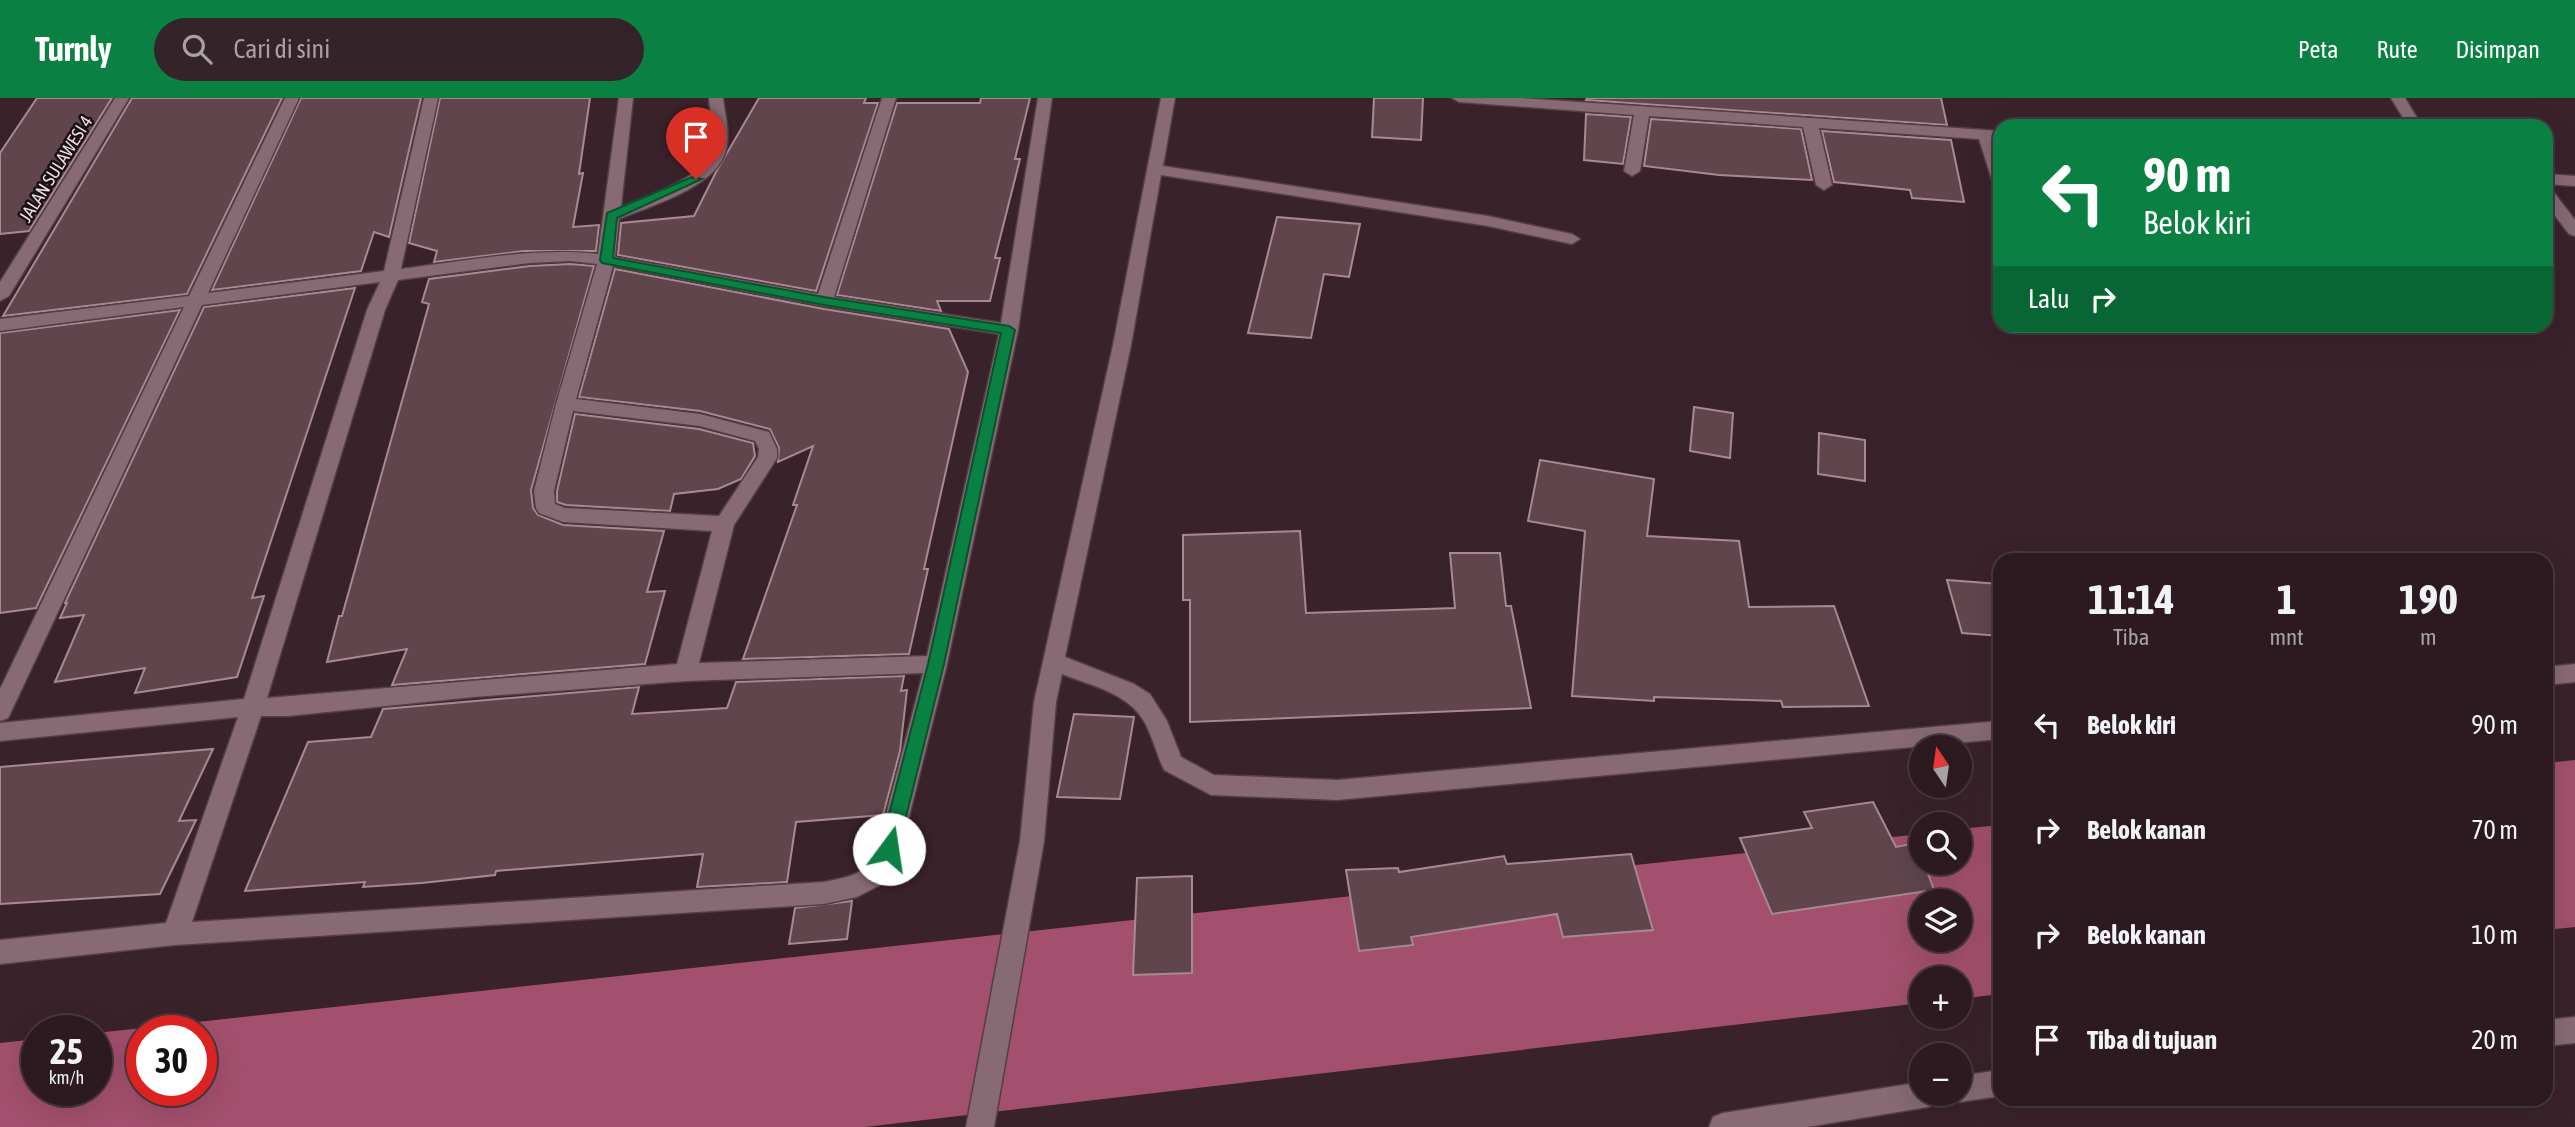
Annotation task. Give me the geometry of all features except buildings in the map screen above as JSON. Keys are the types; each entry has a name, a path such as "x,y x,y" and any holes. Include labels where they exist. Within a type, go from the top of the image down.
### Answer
{"street":[{"name":"JALAN SULAWESI 4","path":"0,296 122,98"},
{"path":"0,712 292,98"},
{"path":"175,933 253,707 376,310 391,276 431,98"},
{"path":"626,98 606,260 565,404 544,491 546,508 563,514 724,524"},
{"path":"612,216 696,179 709,167 718,153 716,98"},
{"path":"824,301 889,98"},
{"path":"0,952 175,933 824,893 857,886 877,874 889,849 936,664 1009,330 1045,98"},
{"path":"980,1127 1020,895 1032,841 1045,702 1122,345 1168,98"},
{"path":"1460,98 1472,101 1993,136"},
{"path":"2398,98 2411,119"},
{"path":"1632,170 1642,111"},
{"path":"1810,123 1825,185"},
{"path":"1155,169 1488,221 1572,239"},
{"path":"2553,179 2575,181"},
{"path":"2553,202 2575,231"},
{"path":"0,325 530,258 570,256 606,260 824,301 1009,330"},
{"path":"565,404 700,419 762,437 768,449 767,458 724,524 686,672"},
{"path":"1054,662 1126,690 1142,700 1156,721 1172,763 1211,785 1337,790 1993,731"},
{"path":"0,732 253,707 288,707 474,688 686,672 936,664"},
{"path":"2553,675 2575,673"},
{"path":"2553,1032 2575,1030"},
{"path":"1972,1087 1993,1084"},
{"path":"1723,1127 1909,1097"}],"shaded area":[{"path":"2575,760 2575,927 2553,929 2553,762"},
{"path":"1993,826 1993,995 1972,998 1972,966 1909,966 1909,1004 865,1127 0,1127 0,1043 21,1041 21,1106 112,1106 112,1031 126,1030 126,1106 217,1106 217,1020 1909,835 1909,875 1972,875 1972,828"}],"route":[{"path":"696,179 612,216 606,260 824,301 1009,330 936,664 889,849"}]}
